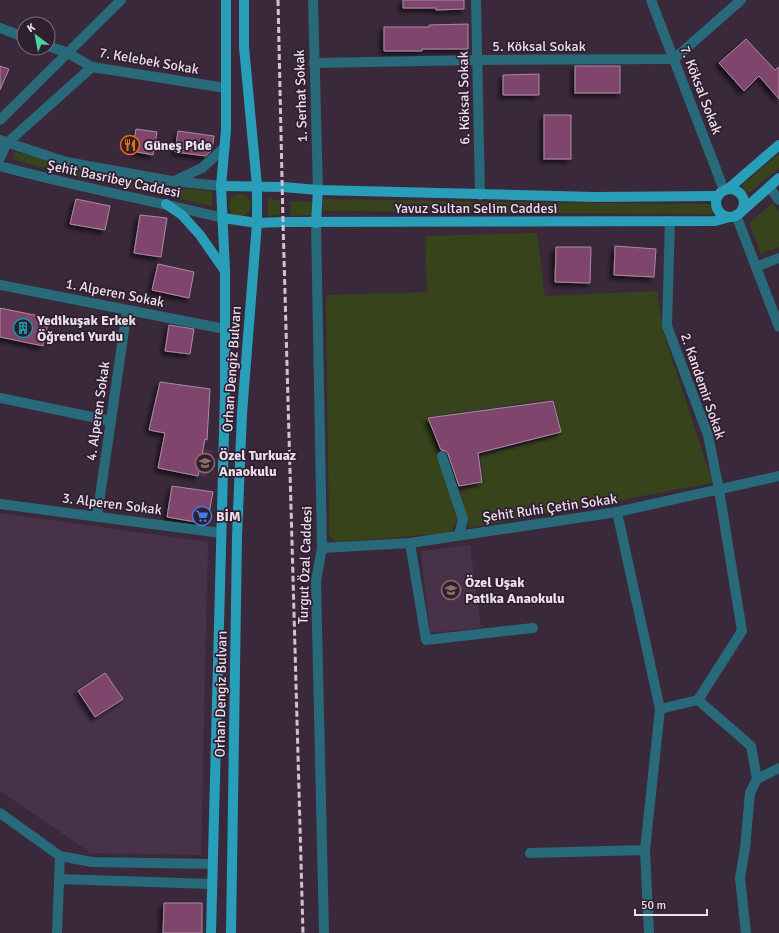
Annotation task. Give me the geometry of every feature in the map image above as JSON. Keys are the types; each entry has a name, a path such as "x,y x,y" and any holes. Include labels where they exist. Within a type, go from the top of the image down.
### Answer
{"main road":[{"name":"Orhan Dengiz Bulvarı","path":"211,933 225,394 225,271 221,186 226,130 226,0"},
{"name":"Orhan Dengiz Bulvarı","path":"231,933 237,537 242,413 257,223 257,186 244,47 244,0"},
{"path":"779,145 723,191 716,200 716,208 722,215 736,214 779,178"},
{"name":"Yavuz Sultan Selim Caddesi","path":"221,186 283,186 318,190 594,197 723,191"},
{"path":"723,191 733,189 741,194 744,203 736,214"},
{"path":"316,223 318,190"},
{"path":"166,204 182,215 200,235 225,271"},
{"name":"Yavuz Sultan Selim Caddesi","path":"223,218 257,223 715,221 736,214"}],"street":[{"path":"0,120 121,0"},
{"name":"1. Serhat Sokak","path":"313,0 318,190"},
{"name":"6. Köksal Sokak","path":"476,0 480,194"},
{"name":"7. Köksal Sokak","path":"652,0 723,191"},
{"path":"674,59 741,0"},
{"path":"0,28 16,34"},
{"name":"7. Kelebek Sokak","path":"56,49 92,67 226,88"},
{"name":"5. Köksal Sokak","path":"314,63 674,59"},
{"path":"0,158 4,141 92,67"},
{"name":"Şehit Basribey Caddesi","path":"4,141 66,162 172,181 221,186"},
{"path":"172,181 202,168 225,147"},
{"name":"Şehit Basribey Caddesi","path":"0,166 40,177 223,218"},
{"path":"769,187 779,200"},
{"path":"736,214 779,327"},
{"name":"2. Kandemir Sokak","path":"670,221 667,326 708,435 719,490 742,631 698,700"},
{"name":"Turgut Özal Caddesi","path":"316,223 322,548 316,581 324,933"},
{"path":"756,267 779,258"},
{"name":"1. Alperen Sokak","path":"0,285 225,330"},
{"name":"4. Alperen Sokak","path":"97,516 127,310"},
{"path":"0,398 111,421"},
{"path":"442,456 463,519 459,535"},
{"name":"Şehit Ruhi Çetin Sokak","path":"322,548 410,543 617,512 779,476"},
{"name":"3. Alperen Sokak","path":"0,504 221,533"},
{"path":"617,512 660,709 645,850 649,933"},
{"path":"410,543 426,640 533,628"},
{"path":"660,709 698,700 751,746 756,779 750,793 745,848 740,878 746,933"},
{"path":"756,779 779,768"},
{"path":"0,813 60,856 92,862 212,864"},
{"path":"530,853 645,850"},
{"path":"56,933 60,856"},
{"path":"59,879 212,884"}],"shaded area":[{"name":"Özel Turkuaz Anaokulu","path":"203,449 213,451 207,477 198,476"},
{"path":"0,513 208,542 201,855 91,853 0,791"},
{"name":"Özel Uşak Patika Anaokulu","path":"470,545 481,628 430,633 421,551"}],"green space":[{"path":"15,151 119,179 162,186 212,191 212,206 65,174 12,159"},
{"path":"779,154 779,168 750,192 746,192 743,188 743,184"},
{"path":"236,194 244,194 251,201 251,209 244,216 236,216 229,209 229,201"},
{"path":"268,198 280,201 280,215 268,216"},
{"path":"323,199 713,204 715,205 716,211 711,214 323,211"},
{"path":"291,201 312,202 312,215 290,216"},
{"path":"773,203 779,212 779,247 761,254 749,223"},
{"path":"537,233 545,296 657,291 663,332 713,483 469,528 460,490 484,482 480,456 562,434 554,399 427,417 458,517 451,533 336,542 329,535 326,295 427,292 425,236"}],"building":[{"path":"403,0 464,0 464,9 436,10 436,8 403,8"},
{"path":"468,24 468,49 384,51 384,27 429,27 429,25"},
{"path":"746,39 775,70 779,67 779,99 759,76 744,91 719,63"},
{"path":"0,66 9,69 0,90"},
{"path":"575,66 620,66 620,93 575,93"},
{"path":"539,74 539,95 503,95 503,75"},
{"path":"544,115 571,115 571,159 544,159"},
{"path":"136,129 157,132 153,155 132,151"},
{"path":"178,131 214,136 212,150 206,156 175,152"},
{"path":"76,199 110,206 105,230 70,224"},
{"path":"140,215 167,218 161,257 134,253"},
{"path":"615,246 656,249 654,277 614,275"},
{"path":"556,247 591,247 590,283 555,282"},
{"path":"158,264 194,272 189,298 152,290"},
{"name":"Yedikuşak Erkek Öğrenci Yurdu","path":"0,308 49,318 43,346 0,337"},
{"path":"169,325 194,329 190,354 165,351"},
{"path":"160,382 210,389 207,440 205,439 198,476 158,468 165,433 149,430"},
{"path":"553,401 561,432 478,453 482,482 459,486 448,454 446,451 441,450 428,418"},
{"path":"172,486 213,492 207,524 167,517"},
{"path":"105,673 123,699 95,717 78,691"},
{"path":"164,903 202,903 202,933 163,933"}],"railway":[{"path":"278,0 303,933"}],"place":[{"name":"Güneş Pide","path":"130,145"},
{"name":"Yedikuşak Erkek Öğrenci Yurdu","path":"23,328"},
{"name":"Özel Turkuaz Anaokulu","path":"205,463"},
{"name":"BİM","path":"202,516"},
{"name":"Özel Uşak Patika Anaokulu","path":"451,590"}]}
